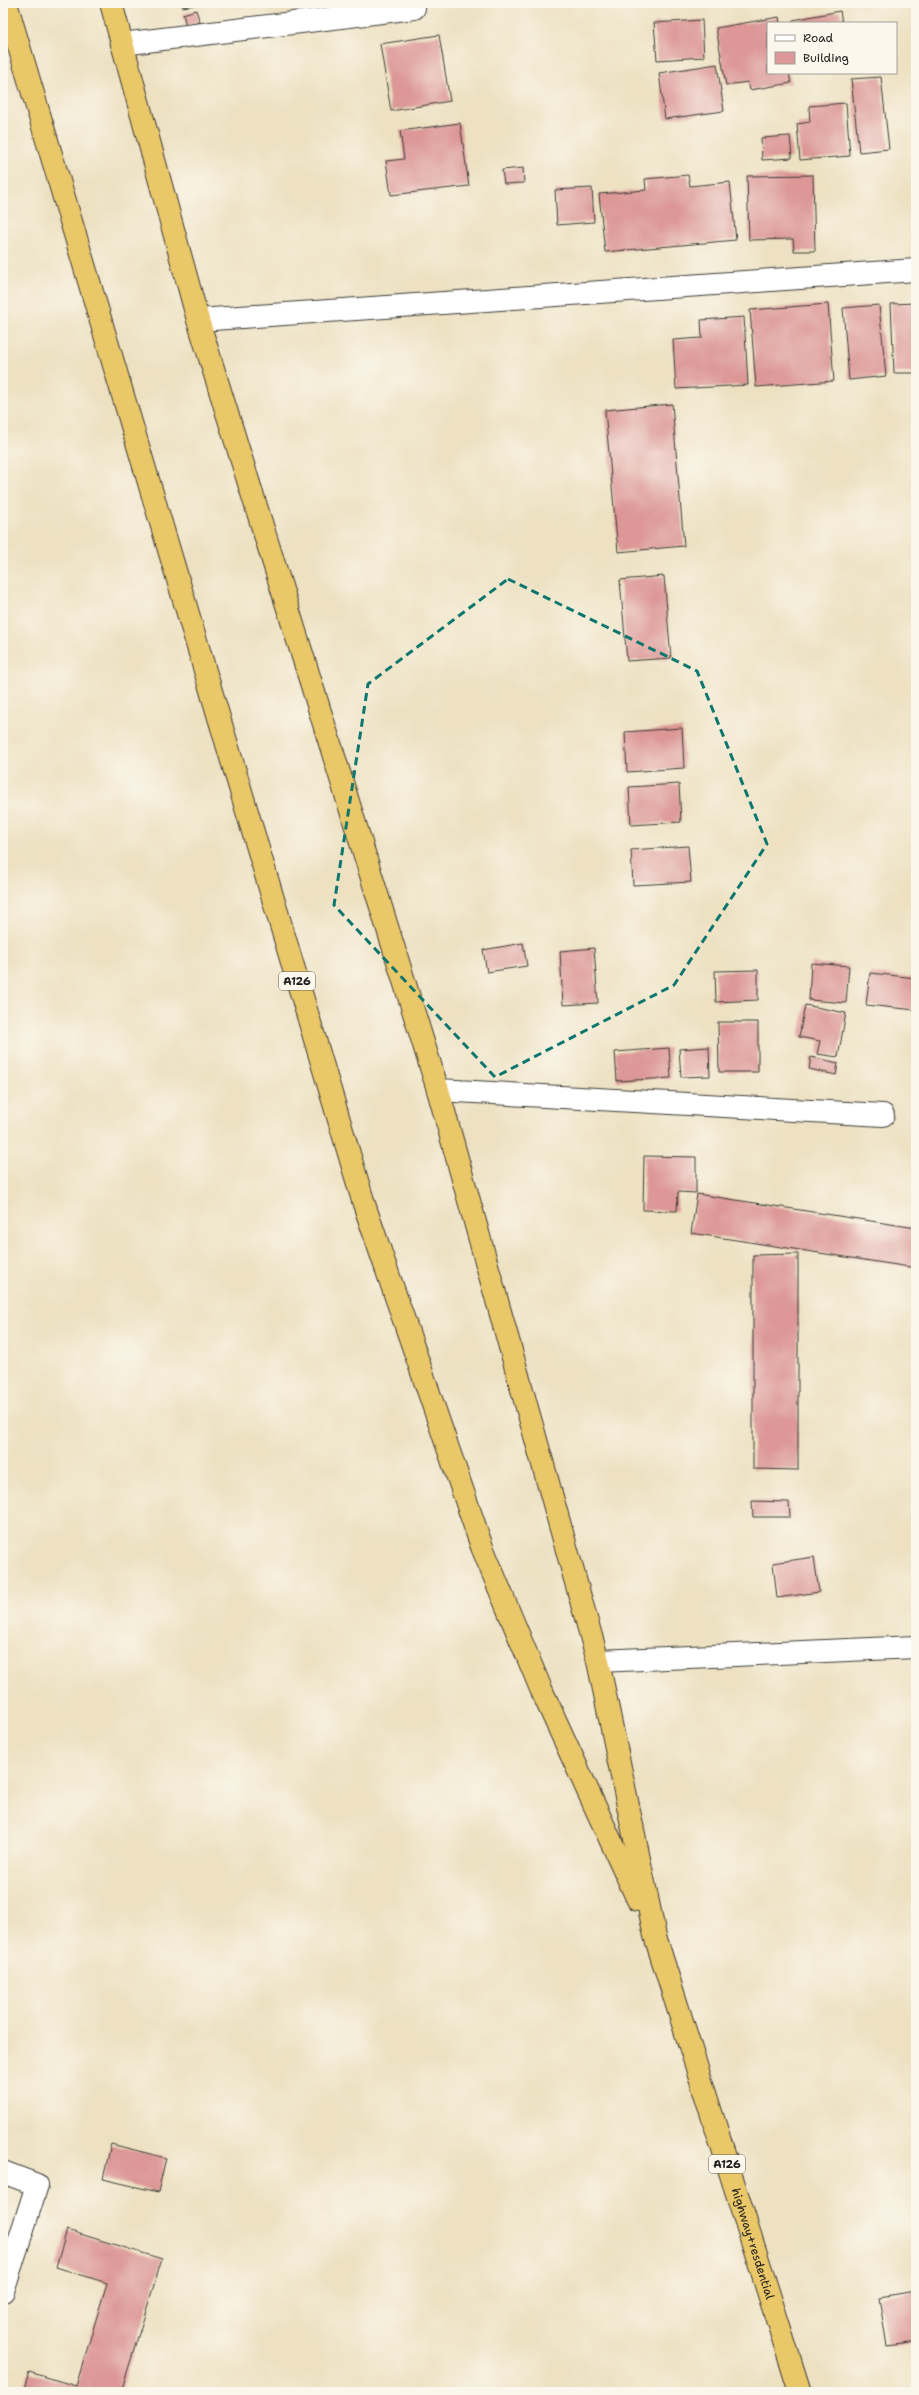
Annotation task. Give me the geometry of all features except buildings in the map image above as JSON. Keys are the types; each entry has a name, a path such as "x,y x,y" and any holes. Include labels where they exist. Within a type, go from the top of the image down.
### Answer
{"highway":[{"name":"A126","path":"6,3 364,1204 482,1547 541,1689 655,1936"},
{"name":"A126","path":"110,3 198,320 438,1090 598,1661 655,1936"},
{"name":"highway+resdential","path":"655,1936 800,2392"}],"street":[{"path":"122,44 414,8"},
{"path":"198,320 916,270"},
{"path":"438,1090 884,1115"},
{"path":"598,1661 916,1647"},
{"path":"3,2172 37,2185 3,2291"}],"highlighted area":[{"path":"508,579 697,671 767,844 674,985 495,1077 334,905 368,684"}]}
